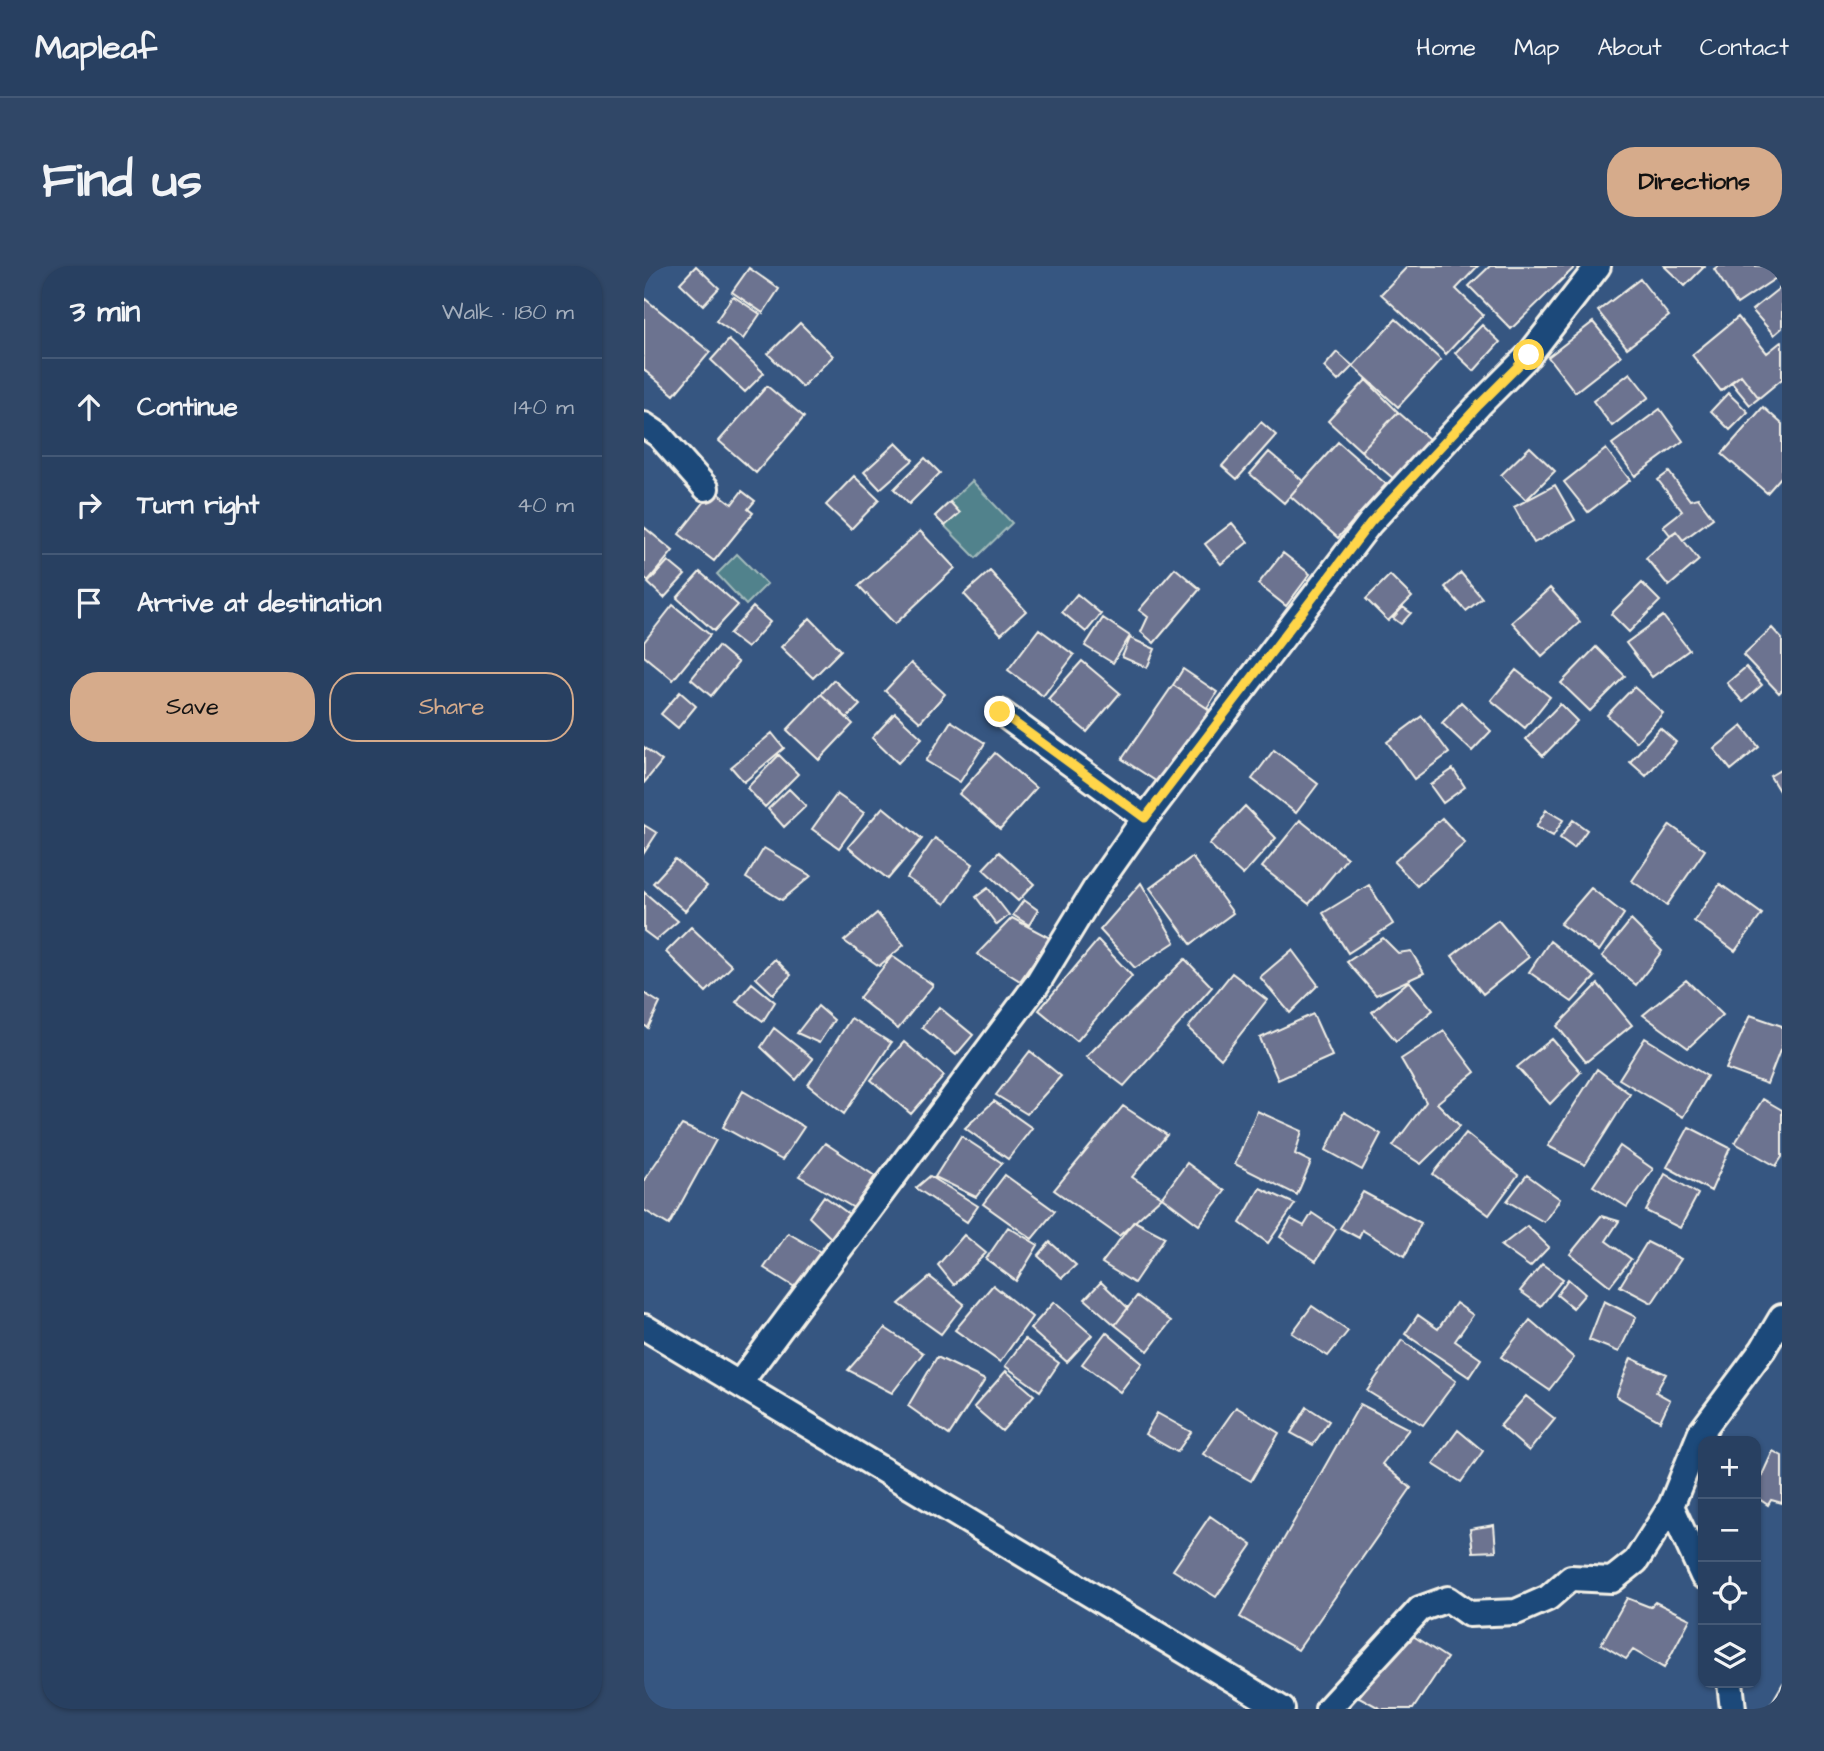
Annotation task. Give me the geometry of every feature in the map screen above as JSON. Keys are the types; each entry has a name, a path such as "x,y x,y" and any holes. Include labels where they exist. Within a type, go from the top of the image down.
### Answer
{"street":[{"path":"738,1384 1037,984 1095,889 1145,818 1370,523 1529,355 1598,266"},
{"path":"644,425 659,435 706,488"},
{"path":"1000,712 1145,818"},
{"path":"1328,1709 1420,1609 1448,1598 1469,1614 1516,1612 1548,1598 1571,1578 1612,1580 1636,1561 1671,1506 1701,1432 1763,1349 1782,1317"},
{"path":"644,1328 1282,1709"},
{"path":"1671,1506 1698,1565"},
{"path":"1731,1688 1733,1709"}],"green space":[{"path":"972,481 1012,523 976,558 935,516"},
{"path":"737,554 767,584 746,605 717,574"}],"building":[{"path":"696,266 719,288 703,305 680,283"},
{"path":"1408,266 1478,266 1456,289 1483,315 1446,354 1381,294"},
{"path":"1490,266 1576,266 1511,329 1469,286"},
{"path":"1664,266 1705,266 1685,286"},
{"path":"1718,266 1779,266 1782,274 1737,304 1714,269"},
{"path":"749,268 779,289 763,313 732,292"},
{"path":"1640,279 1669,316 1627,348 1598,311"},
{"path":"1782,286 1782,328 1774,335 1752,310"},
{"path":"733,296 760,314 743,339 716,321"},
{"path":"644,298 710,352 674,395 644,370"},
{"path":"1738,317 1767,353 1782,341 1782,379 1759,398 1741,375 1721,391 1692,355"},
{"path":"1396,319 1441,360 1398,407 1353,366"},
{"path":"1593,322 1621,356 1575,392 1548,357"},
{"path":"800,323 833,356 802,387 768,354"},
{"path":"1482,325 1500,342 1474,371 1455,353"},
{"path":"729,340 764,373 745,392 711,360"},
{"path":"1337,352 1353,366 1338,381 1324,367"},
{"path":"1630,373 1649,397 1612,426 1593,401"},
{"path":"1741,375 1759,398 1750,405 1731,382"},
{"path":"1366,380 1398,412 1361,451 1328,421"},
{"path":"767,386 804,417 756,473 719,441"},
{"path":"1728,393 1748,412 1730,430 1711,411"},
{"path":"1763,407 1782,424 1782,476 1767,493 1722,454"},
{"path":"1660,409 1683,441 1635,476 1612,444"},
{"path":"1398,412 1437,446 1401,485 1361,451"},
{"path":"1261,422 1276,435 1237,479 1222,466"},
{"path":"1338,442 1386,484 1338,538 1290,496"},
{"path":"896,443 913,460 880,489 864,472"},
{"path":"1530,447 1555,471 1526,500 1501,475"},
{"path":"1606,449 1630,480 1588,512 1564,482"},
{"path":"1269,452 1303,481 1284,503 1250,474"},
{"path":"925,458 940,473 909,504 894,489"},
{"path":"1669,472 1690,500 1698,498 1713,518 1683,540 1676,531 1670,535 1663,526 1682,511 1658,480"},
{"path":"854,476 879,500 851,529 826,505"},
{"path":"1555,485 1575,520 1534,543 1514,507"},
{"path":"714,490 732,504 742,491 755,501 748,509 753,513 714,561 679,534"},
{"path":"950,502 960,513 945,526 935,516"},
{"path":"1232,523 1248,542 1221,564 1205,544"},
{"path":"644,527 673,551 648,581 644,577"},
{"path":"920,531 955,568 895,624 859,586"},
{"path":"1676,531 1699,560 1669,586 1646,558"},
{"path":"1283,553 1310,574 1286,606 1258,584"},
{"path":"668,561 685,575 664,598 648,583"},
{"path":"1175,568 1200,589 1154,643 1141,632 1148,617 1139,610"},
{"path":"990,571 1026,611 1001,634 964,594"},
{"path":"700,572 738,605 714,631 677,598"},
{"path":"1461,573 1482,598 1466,611 1445,587"},
{"path":"1390,575 1412,597 1388,621 1366,599"},
{"path":"1642,583 1660,601 1629,632 1611,614"},
{"path":"1550,588 1580,622 1542,656 1512,622"},
{"path":"1077,594 1101,614 1086,632 1062,612"},
{"path":"673,605 710,635 673,680 644,656 644,642"},
{"path":"753,607 770,622 747,648 729,634"},
{"path":"1403,607 1411,613 1401,624 1393,618"},
{"path":"1663,616 1689,650 1652,677 1626,643"},
{"path":"810,618 841,650 813,678 781,647"},
{"path":"1103,618 1130,636 1113,663 1085,646"},
{"path":"1772,628 1782,639 1782,690 1779,693 1743,655"},
{"path":"1039,629 1074,655 1043,696 1008,670"},
{"path":"1130,638 1155,649 1147,668 1122,657"},
{"path":"718,646 738,663 711,696 691,679"},
{"path":"1596,647 1625,676 1590,711 1561,683"},
{"path":"1082,661 1120,693 1087,732 1048,699"},
{"path":"911,663 945,694 920,722 885,691"},
{"path":"1746,667 1762,685 1743,702 1727,683"},
{"path":"1183,669 1217,692 1207,708 1173,685"},
{"path":"1516,670 1550,697 1525,728 1491,700"},
{"path":"834,680 860,705 847,718 821,694"},
{"path":"1173,685 1211,711 1162,785 1122,759"},
{"path":"1634,687 1663,713 1636,742 1607,715"},
{"path":"680,692 696,706 678,728 661,714"},
{"path":"821,694 853,724 819,760 787,730"},
{"path":"1461,702 1491,731 1472,751 1442,723"},
{"path":"1560,704 1577,721 1543,756 1526,739"},
{"path":"895,713 922,738 898,763 872,738"},
{"path":"1422,716 1449,753 1414,779 1387,742"},
{"path":"951,721 985,743 960,782 926,761"},
{"path":"1742,726 1759,747 1731,770 1714,749"},
{"path":"1660,728 1676,742 1646,776 1630,762"},
{"path":"772,733 784,748 744,782 731,767"},
{"path":"644,747 662,761 644,783"},
{"path":"1274,750 1318,784 1296,813 1252,779"},
{"path":"995,753 1036,788 1000,829 959,794"},
{"path":"779,755 798,774 765,807 747,788"},
{"path":"1453,769 1465,787 1443,803 1430,785"},
{"path":"1782,769 1782,796 1770,776"},
{"path":"789,789 806,806 784,827 768,809"},
{"path":"837,794 864,813 839,848 812,829"},
{"path":"1245,806 1276,838 1243,875 1209,844"},
{"path":"883,807 922,839 888,879 848,847"},
{"path":"1546,810 1563,820 1553,836 1536,827"},
{"path":"1442,818 1465,843 1417,886 1394,862"},
{"path":"1300,820 1347,858 1309,904 1262,867"},
{"path":"1573,820 1587,830 1574,848 1560,838"},
{"path":"644,825 657,833 644,853"},
{"path":"1670,825 1705,850 1667,905 1632,881"},
{"path":"935,838 973,864 945,904 907,878"},
{"path":"764,848 811,876 782,900 746,878"},
{"path":"999,852 1034,884 1018,901 983,869"},
{"path":"1192,857 1233,913 1191,944 1150,888"},
{"path":"675,859 707,886 685,911 653,883"},
{"path":"1141,883 1175,942 1135,968 1100,930"},
{"path":"1720,884 1762,914 1735,951 1694,921"},
{"path":"1369,885 1393,924 1348,953 1323,913"},
{"path":"988,888 1009,915 997,925 976,897"},
{"path":"1591,888 1624,914 1599,951 1560,924"},
{"path":"644,892 678,921 656,940 644,931"},
{"path":"1024,900 1038,910 1029,925 1013,915"},
{"path":"877,913 904,945 879,966 844,941"},
{"path":"1012,918 1050,938 1020,981 977,954"},
{"path":"1498,920 1529,957 1483,994 1452,956"},
{"path":"1631,920 1662,951 1636,985 1602,956"},
{"path":"691,927 732,966 706,992 666,952"},
{"path":"1383,938 1398,953 1411,951 1424,973 1376,995 1347,962"},
{"path":"1098,940 1132,976 1077,1041 1039,1010"},
{"path":"1550,941 1595,977 1572,1002 1529,972"},
{"path":"1292,950 1318,985 1290,1013 1260,977"},
{"path":"892,956 933,985 898,1029 859,998"},
{"path":"775,959 791,975 773,994 756,978"},
{"path":"1185,959 1212,987 1124,1086 1086,1057"},
{"path":"1232,973 1267,1000 1221,1059 1188,1028"},
{"path":"1686,980 1723,1015 1688,1048 1643,1015"},
{"path":"1409,981 1433,1010 1396,1041 1372,1012"},
{"path":"752,983 775,1002 763,1021 736,1002"},
{"path":"1598,984 1632,1025 1586,1062 1557,1026"},
{"path":"644,993 660,1003 648,1028 644,1025"},
{"path":"818,1006 834,1020 819,1043 797,1033"},
{"path":"939,1007 973,1035 956,1055 922,1027"},
{"path":"1313,1014 1332,1056 1278,1080 1260,1038"},
{"path":"1750,1015 1782,1026 1782,1045 1767,1084 1726,1069"},
{"path":"851,1018 891,1043 844,1114 808,1085"},
{"path":"774,1028 813,1059 796,1080 761,1047"},
{"path":"1444,1031 1475,1072 1437,1103 1460,1126 1421,1164 1393,1146 1426,1102 1401,1059"},
{"path":"1645,1038 1707,1076 1683,1117 1619,1079"},
{"path":"1552,1039 1581,1072 1550,1104 1517,1067"},
{"path":"904,1042 944,1076 911,1114 871,1080"},
{"path":"1030,1051 1061,1076 1027,1114 996,1095"},
{"path":"1597,1069 1630,1094 1585,1165 1548,1146"},
{"path":"743,1091 804,1127 782,1160 723,1127"},
{"path":"1763,1099 1782,1110 1782,1157 1776,1166 1735,1143"},
{"path":"994,1101 1032,1128 1008,1159 965,1128"},
{"path":"1123,1106 1167,1135 1132,1177 1162,1197 1119,1236 1054,1190"},
{"path":"1257,1111 1302,1131 1295,1154 1311,1162 1297,1195 1235,1164"},
{"path":"1344,1112 1381,1134 1362,1170 1326,1150"},
{"path":"682,1125 716,1140 669,1225 644,1210 644,1180"},
{"path":"1689,1127 1730,1148 1711,1191 1667,1167"},
{"path":"1466,1133 1518,1175 1489,1215 1433,1174"},
{"path":"961,1136 1002,1163 976,1197 935,1177"},
{"path":"825,1143 875,1176 854,1208 799,1176"},
{"path":"1620,1146 1653,1169 1627,1207 1593,1186"},
{"path":"1187,1163 1225,1191 1199,1225 1162,1197"},
{"path":"1665,1174 1698,1194 1680,1228 1646,1211"},
{"path":"1005,1175 1055,1211 1032,1239 983,1204"},
{"path":"1527,1175 1560,1199 1544,1222 1507,1201"},
{"path":"930,1176 978,1206 967,1222 916,1188"},
{"path":"1260,1188 1295,1204 1268,1243 1240,1223"},
{"path":"1363,1192 1421,1223 1405,1256 1362,1230 1359,1238 1340,1228"},
{"path":"824,1196 849,1214 831,1238 809,1217"},
{"path":"1312,1213 1336,1229 1316,1261 1280,1237 1291,1219 1304,1226"},
{"path":"1601,1216 1619,1221 1606,1241 1631,1259 1610,1286 1570,1254"},
{"path":"1134,1221 1165,1237 1134,1283 1102,1263"},
{"path":"1527,1226 1549,1247 1530,1267 1501,1246"},
{"path":"1008,1227 1038,1245 1016,1281 986,1259"},
{"path":"788,1233 824,1254 798,1289 764,1268"},
{"path":"964,1235 986,1253 954,1285 938,1265"},
{"path":"1050,1242 1076,1265 1062,1278 1038,1256"},
{"path":"1647,1242 1681,1259 1652,1303 1620,1286"},
{"path":"1542,1264 1563,1279 1541,1306 1520,1291"},
{"path":"930,1277 964,1304 941,1334 899,1304"},
{"path":"1568,1279 1585,1294 1573,1308 1557,1295"},
{"path":"1101,1282 1128,1308 1115,1325 1085,1299"},
{"path":"993,1285 1032,1317 1000,1362 955,1330"},
{"path":"1137,1296 1171,1321 1148,1351 1115,1325"},
{"path":"1604,1301 1636,1317 1619,1352 1589,1340"},
{"path":"1054,1302 1092,1335 1067,1362 1030,1329"},
{"path":"1456,1303 1473,1315 1455,1341 1481,1359 1469,1377 1405,1334 1418,1315 1438,1329"},
{"path":"1312,1306 1348,1331 1328,1356 1292,1333"},
{"path":"1530,1320 1574,1358 1549,1390 1501,1357"},
{"path":"885,1328 923,1353 892,1393 848,1370"},
{"path":"1106,1332 1142,1363 1120,1392 1082,1364"},
{"path":"1025,1339 1059,1363 1040,1391 1005,1366"},
{"path":"1402,1340 1456,1381 1423,1425 1367,1391"},
{"path":"937,1357 985,1380 949,1435 908,1406"},
{"path":"1631,1358 1666,1374 1656,1392 1670,1400 1660,1421 1616,1396"},
{"path":"1006,1371 1034,1395 1002,1431 974,1407"},
{"path":"1526,1396 1555,1419 1529,1451 1500,1426"},
{"path":"1360,1404 1409,1429 1382,1464 1411,1488 1298,1650 1240,1617"},
{"path":"1236,1407 1279,1433 1251,1481 1203,1454"},
{"path":"1307,1407 1329,1421 1313,1445 1291,1433"},
{"path":"1157,1413 1191,1432 1177,1452 1145,1434"},
{"path":"1458,1430 1483,1451 1461,1482 1433,1464"},
{"path":"1773,1451 1782,1456 1782,1503 1771,1500 1768,1505 1761,1500 1761,1477"},
{"path":"1210,1516 1252,1545 1216,1597 1173,1570"},
{"path":"1494,1525 1496,1551 1473,1552 1470,1529"},
{"path":"1627,1598 1650,1607 1655,1602 1690,1619 1664,1668 1633,1650 1626,1659 1601,1644"},
{"path":"1407,1632 1447,1658 1413,1709 1381,1709 1359,1697"},
{"path":"1782,1685 1782,1709 1768,1709"}],"route":[{"path":"1000,712 1145,818 1370,523 1529,355"}]}
